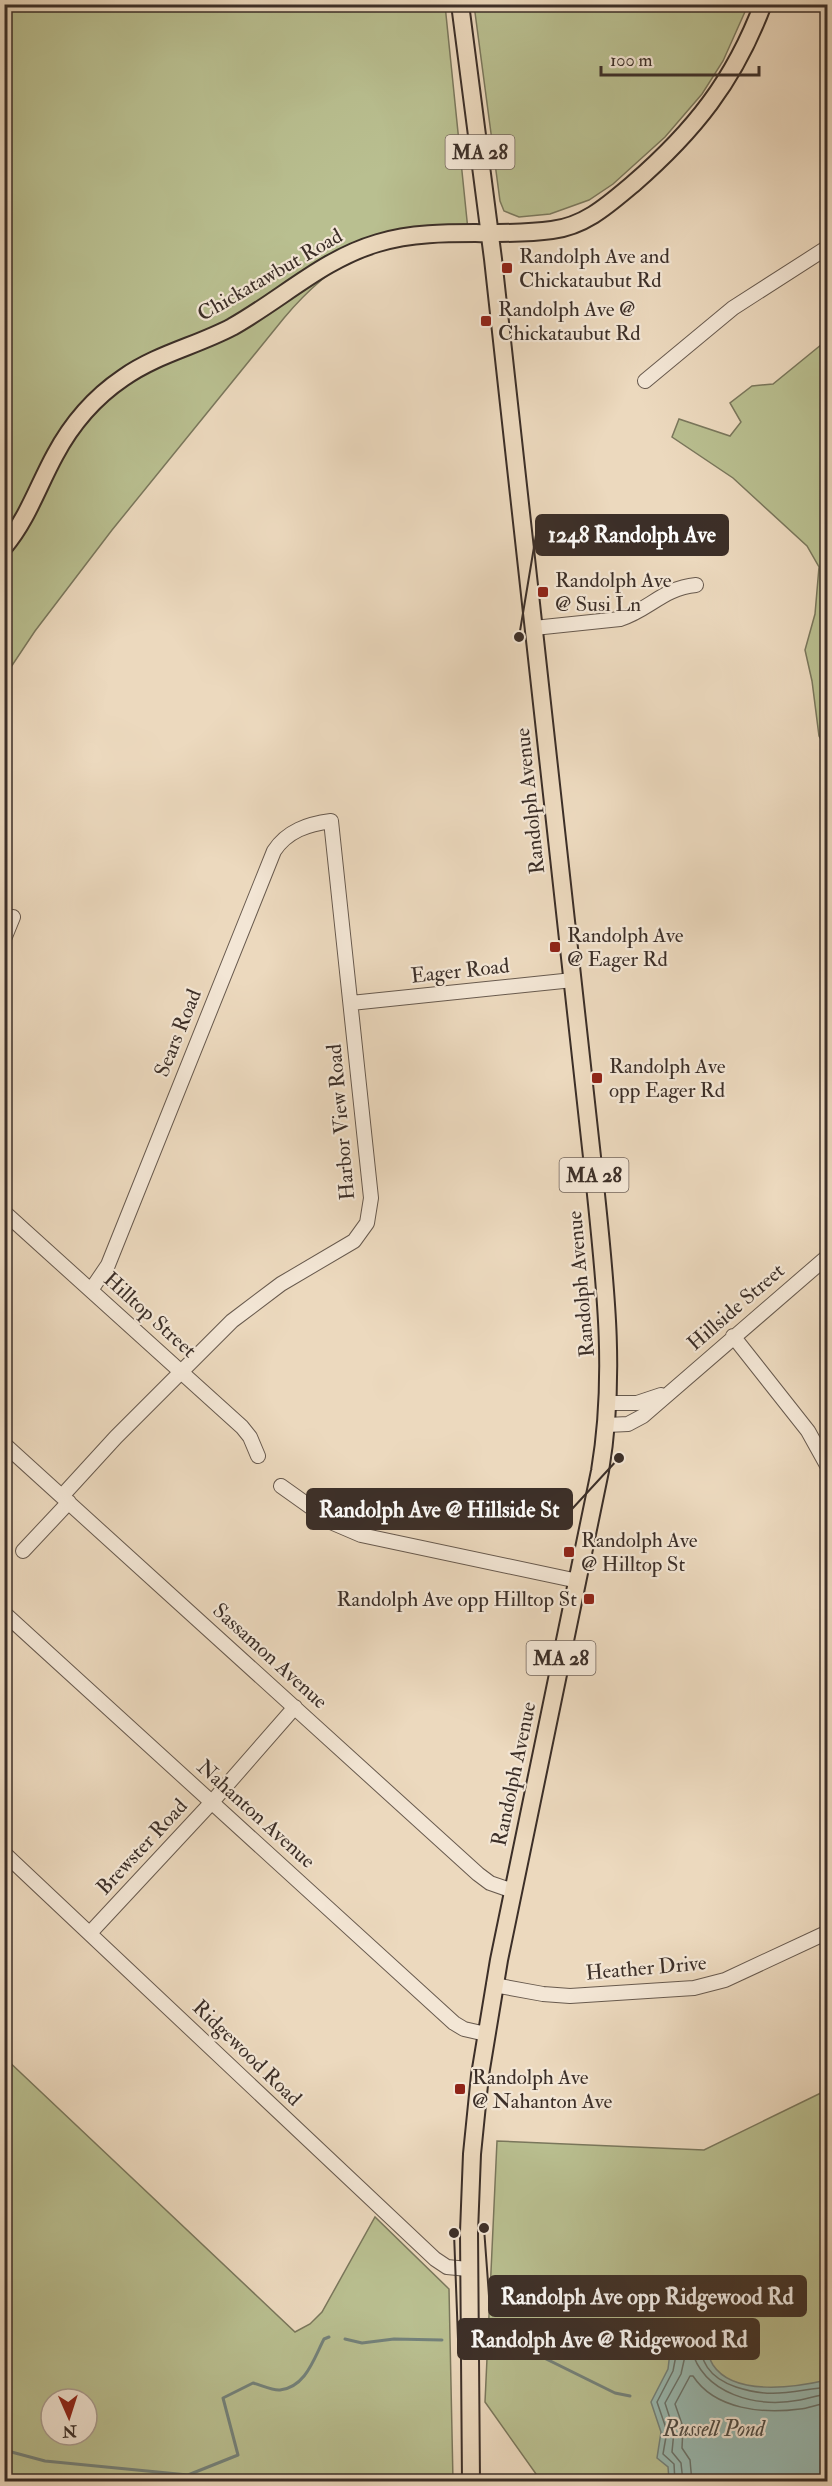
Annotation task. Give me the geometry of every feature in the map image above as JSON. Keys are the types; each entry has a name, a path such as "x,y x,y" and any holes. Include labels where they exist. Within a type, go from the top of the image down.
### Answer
{"main road":[{"name":"Randolph Avenue","path":"460,4 490,234 573,980 608,1315 609,1403 600,1471 513,1891 486,2034 473,2144 468,2270 471,2481"},
{"name":"Chickatawbut Road","path":"4,547 26,516 54,457 72,428 103,393 134,370 236,324 321,268 354,251 389,240 417,235 549,231 569,227 590,218 612,202 674,147 710,106 739,59 763,4"}],"street":[{"path":"645,381 741,302 828,247"},
{"path":"534,628 620,619 633,614 676,588 696,585"},
{"name":"Harbor View Road","path":"23,1551 107,1447 240,1314 281,1284 350,1244 362,1233 367,1223 371,1198 331,821"},
{"name":"Sears Road","path":"91,1290 108,1265 274,851 292,832 331,821"},
{"path":"4,939 13,917"},
{"name":"Eager Road","path":"351,1003 573,980"},
{"name":"Hilltop Street","path":"4,1212 242,1427 250,1437 258,1456"},
{"name":"Hillside Street","path":"607,1425 625,1424 636,1420 828,1256"},
{"path":"733,1336 808,1431 828,1467"},
{"name":"Hillside Street","path":"609,1403 643,1402 671,1391"},
{"name":"Sassamon Avenue","path":"4,1444 484,1880 513,1891"},
{"path":"281,1486 333,1523 361,1535 578,1581"},
{"name":"Nahanton Avenue","path":"4,1613 454,2023 464,2029 486,2034"},
{"name":"Brewster Road","path":"90,1933 212,1802 295,1707"},
{"name":"Ridgewood Road","path":"4,1853 435,2259 447,2266 468,2270"},
{"name":"Heather Drive","path":"494,1985 543,1994 570,1996 694,1988 725,1980 828,1932"}],"green space":[{"path":"474,4 748,5 723,61 702,94 665,137 613,184 589,200 550,214 519,217 504,211 500,201"},
{"path":"5,5 445,5 469,240 405,245 367,252 344,263 311,289 284,318 112,530 35,631 5,676"},
{"path":"827,340 827,749 819,736 812,681 805,650 815,614 819,567 807,546 733,478 672,437 679,419 730,436 741,422 730,403 752,386 773,384"},
{"path":"4,2057 295,2332 310,2324 322,2312 375,2217 449,2289 453,2481 5,2481"},
{"path":"827,2090 827,2481 541,2481 485,2402 497,2141 704,2150"}],"water":[{"name":"Russell Pond","path":"699,2326 713,2365 735,2382 750,2386 783,2387 827,2380 827,2481 669,2480 668,2467 657,2458 661,2432 651,2402 668,2369 671,2344 689,2328"}],"waterway":[{"path":"4,2450 45,2461 188,2475 238,2455 223,2398 253,2383 277,2390 289,2388 303,2378 324,2339 329,2337"},
{"path":"490,2338 508,2340 615,2393 630,2396"},
{"path":"345,2339 362,2343 394,2339 442,2340"}],"place":[{"name":"Randolph Ave and Chickataubut Rd","path":"507,268"},
{"name":"Randolph Ave @ Chickataubut Rd","path":"486,321"},
{"name":"Randolph Ave @ Susi Ln","path":"543,592"},
{"name":"1248 Randolph Ave","path":"519,637"},
{"name":"Randolph Ave @ Eager Rd","path":"555,947"},
{"name":"Randolph Ave opp Eager Rd","path":"597,1078"},
{"name":"Randolph Ave @ Hillside St","path":"619,1458"},
{"name":"Randolph Ave @ Hilltop St","path":"569,1552"},
{"name":"Randolph Ave opp Hilltop St","path":"589,1599"},
{"name":"Randolph Ave @ Nahanton Ave","path":"460,2089"},
{"name":"Randolph Ave opp Ridgewood Rd","path":"484,2228"},
{"name":"Randolph Ave @ Ridgewood Rd","path":"454,2233"}]}
